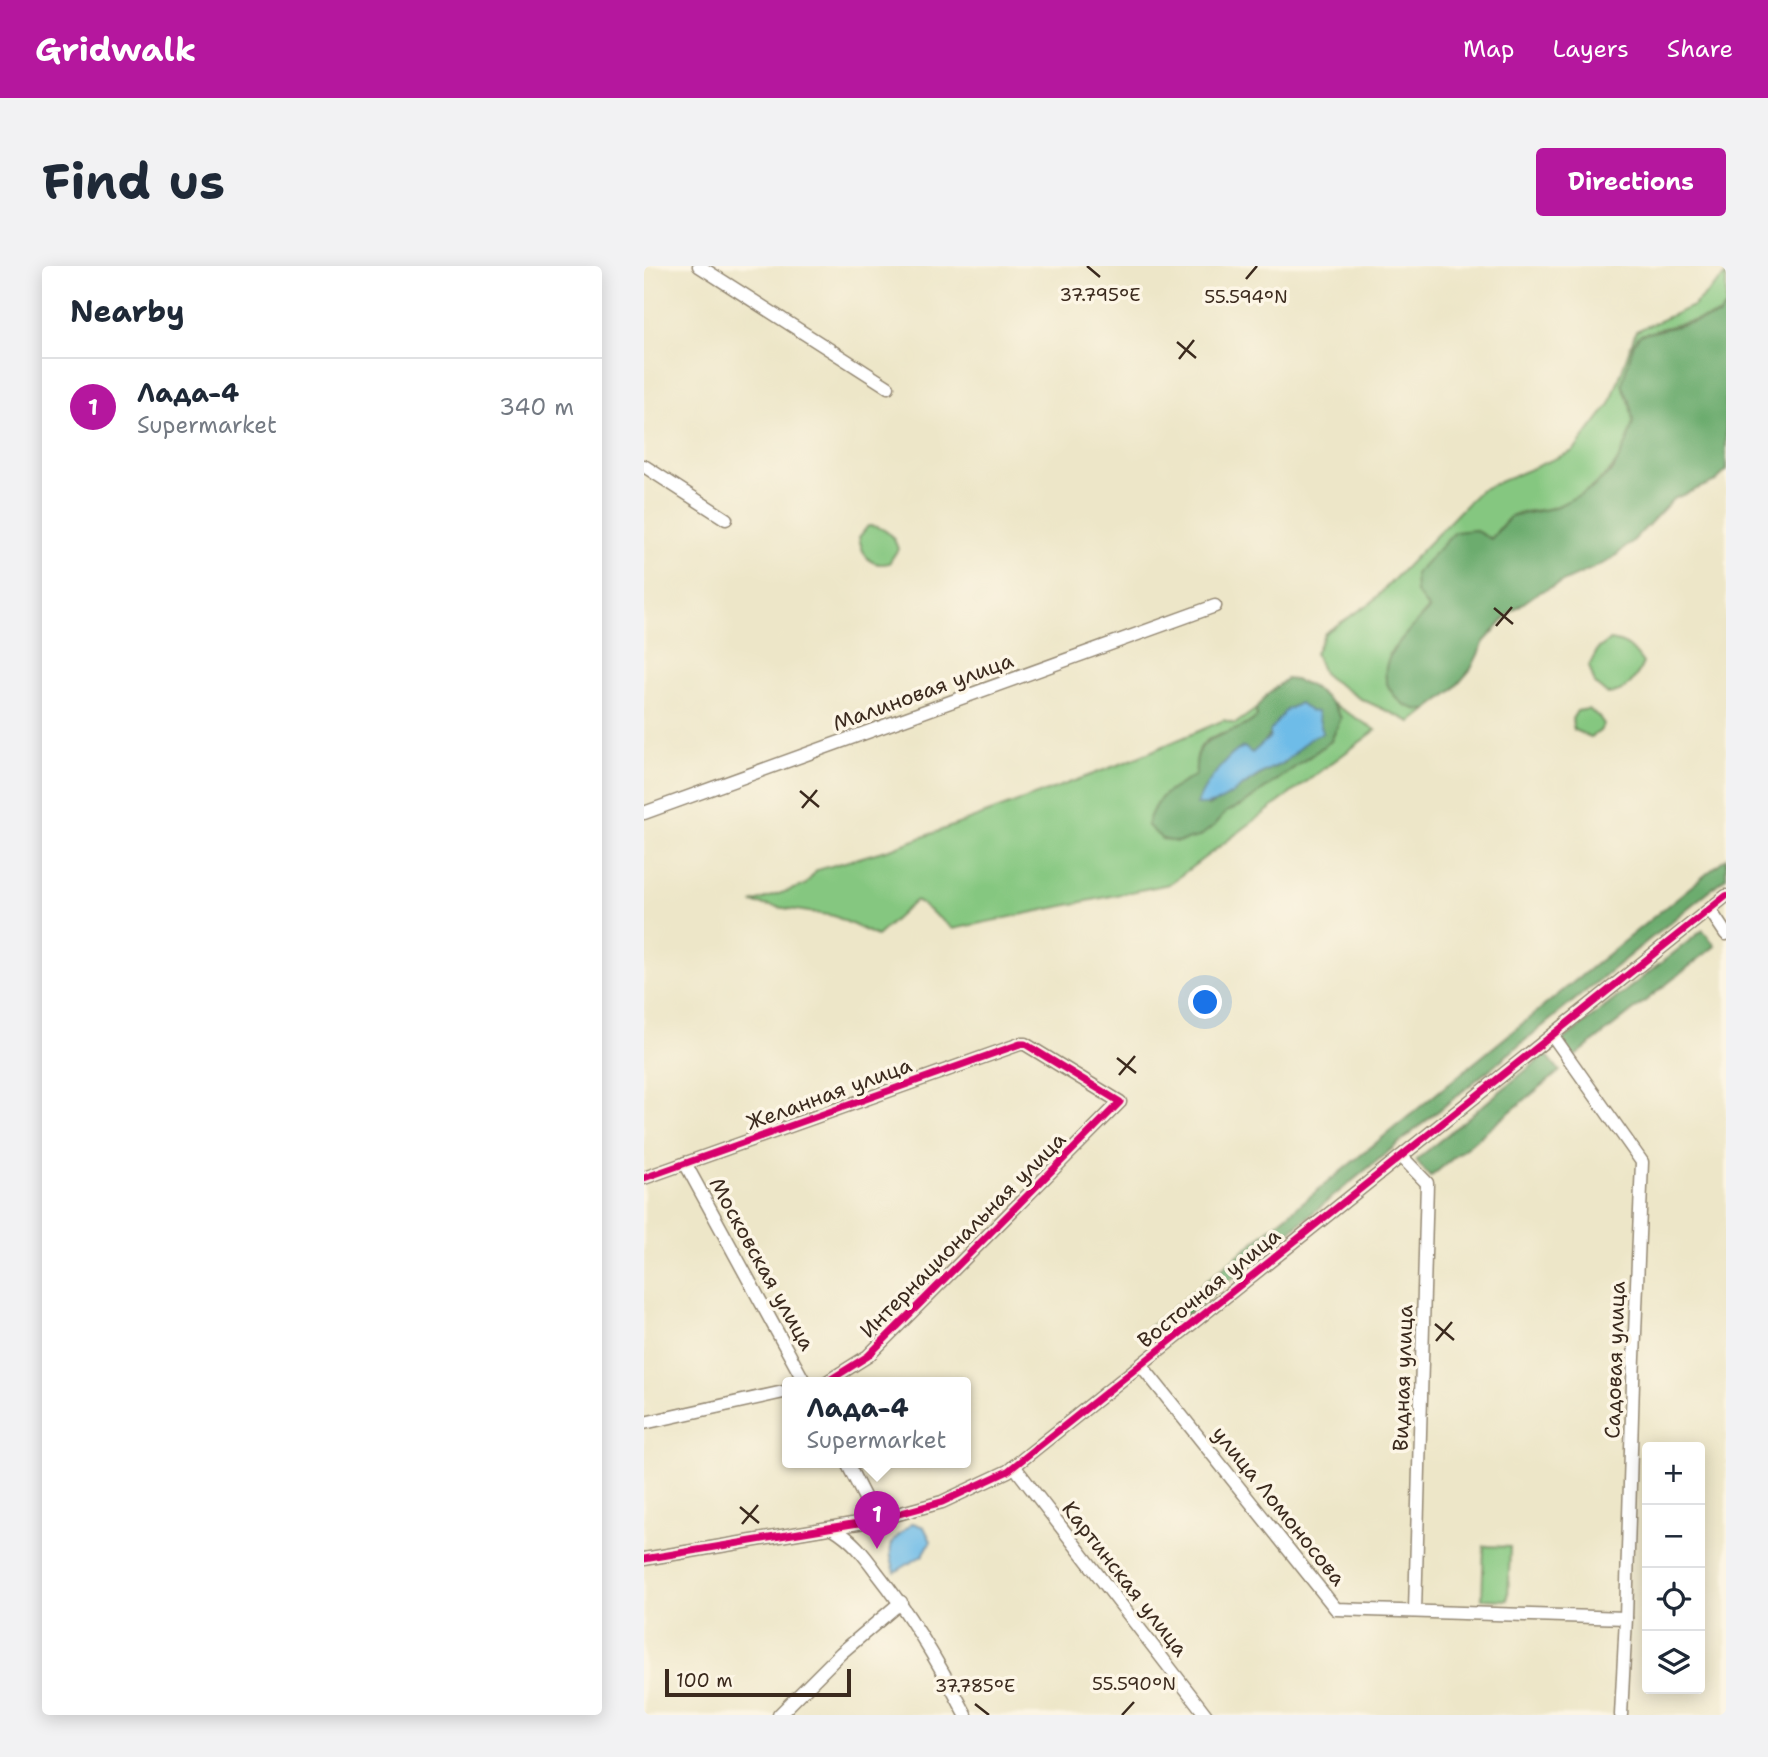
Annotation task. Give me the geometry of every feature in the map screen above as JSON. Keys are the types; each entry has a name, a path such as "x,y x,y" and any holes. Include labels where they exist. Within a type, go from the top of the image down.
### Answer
{"street":[{"path":"699,266 888,387"},
{"path":"644,466 726,519"},
{"name":"Малиновая улица","path":"644,813 1215,606"},
{"name":"Восточная улица","path":"644,1559 876,1520 942,1502 1014,1466 1726,896"},
{"path":"1710,910 1726,934"},
{"name":"Садовая улица","path":"1553,1035 1642,1162 1621,1715"},
{"name":"Желанная улица","path":"644,1178 1020,1044 1026,1044 1120,1102"},
{"name":"Интернациональная улица","path":"835,1377 868,1356 1120,1102"},
{"name":"Видная улица","path":"1402,1157 1427,1183 1415,1611"},
{"name":"Московская улица","path":"685,1163 802,1377"},
{"name":"улица Ломоносова","path":"1141,1365 1336,1608 1626,1618"},
{"path":"644,1423 782,1392"},
{"name":"Картинская улица","path":"1014,1466 1206,1715"},
{"path":"850,1468 876,1520"},
{"path":"834,1528 851,1539 901,1602 934,1653 966,1715"},
{"path":"779,1715 841,1653 901,1602"}],"green space":[{"path":"1726,275 1726,307 1718,315 1655,330 1622,384 1633,420 1631,434 1618,462 1607,474 1582,494 1550,509 1513,515 1491,539 1474,530 1416,592 1429,608 1389,654 1417,710 1427,710 1411,722 1359,698 1323,673 1315,653 1325,633 1372,602 1480,490 1576,448 1610,404 1636,331 1693,306"},
{"path":"1726,307 1726,471 1716,481 1673,499 1632,542 1609,561 1536,594 1511,612 1484,642 1471,669 1452,691 1427,710 1408,707 1401,702 1387,683 1385,672 1394,649 1429,609 1416,592 1415,574 1455,532 1474,530 1491,539 1511,516 1554,508 1591,489 1613,470 1627,442 1633,422 1630,403 1622,384 1634,343 1640,335 1718,316"},
{"path":"868,526 883,529 894,539 898,549 889,563 872,561 862,549 859,537"},
{"path":"1610,640 1629,647 1643,663 1630,684 1620,691 1607,694 1595,684 1589,666 1598,649"},
{"path":"1286,679 1303,683 1318,691 1341,718 1331,741 1244,804 1226,812 1214,826 1199,837 1177,842 1162,839 1147,825 1155,806 1171,789 1196,775 1196,760 1200,749 1207,742 1257,717 1256,709 1267,695","holes":["1294,706 1305,708 1318,717 1320,727 1284,763 1208,806 1211,781 1218,771 1244,747 1252,754 1259,749 1287,711"]},
{"path":"1333,704 1376,730 1169,884 953,929 916,900 877,936 834,916 752,903 805,885 817,870 893,848 1131,760 1224,720 1235,724 1256,709 1257,717 1252,721 1213,737 1203,744 1198,753 1198,778 1214,826 1226,812 1244,804 1331,741 1341,718"},
{"path":"1588,709 1604,724 1600,731 1591,737 1574,730 1572,719 1577,711"},
{"path":"1726,858 1726,877 1154,1342 1146,1330"},
{"path":"1703,930 1715,946 1574,1057 1562,1041"},
{"path":"1546,1054 1560,1071 1430,1177 1416,1160"},
{"path":"1484,1546 1510,1547 1508,1600 1482,1599"}],"water":[{"path":"1300,703 1310,711 1317,712 1323,733 1306,742 1284,762 1224,799 1197,805 1209,781 1230,756 1244,747 1252,753 1270,737 1270,731 1286,710"},
{"path":"913,1523 924,1527 931,1541 923,1555 895,1572 890,1549 895,1539"}],"cycle path":[{"path":"644,1559 876,1520 942,1502 1008,1471 1726,896"},
{"path":"644,1178 1020,1044 1025,1044 1120,1102 868,1356 835,1377"}],"place":[{"name":"Лада-4","path":"877,1549"}]}
